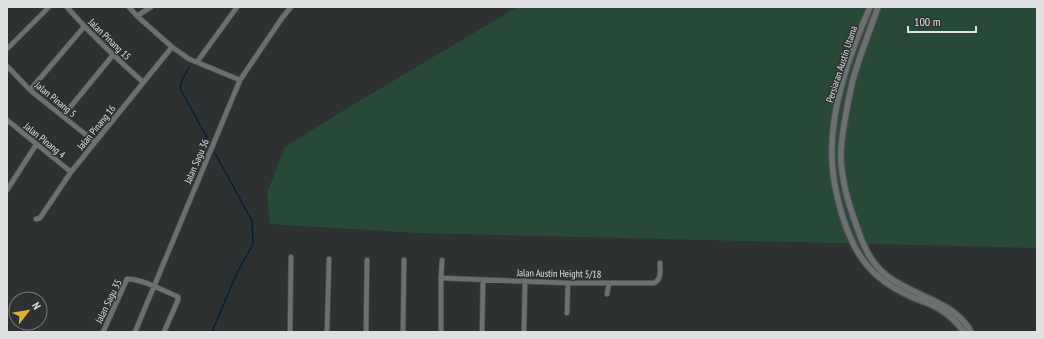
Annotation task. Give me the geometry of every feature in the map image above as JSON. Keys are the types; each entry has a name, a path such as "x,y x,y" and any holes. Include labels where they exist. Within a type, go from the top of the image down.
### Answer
{"street":[{"path":"7,49 49,7"},
{"name":"Jalan Pinang 15","path":"67,7 84,27 144,82"},
{"path":"137,16 151,7"},
{"path":"197,62 237,7"},
{"name":"Jalan Sagu 36","path":"135,332 240,80 291,7"},
{"name":"Persiaran Austin Utama","path":"870,7 854,46 845,75 837,102 833,128 832,156 835,183 840,207 847,231 858,253 878,277 898,290 947,313 964,332"},
{"name":"Persiaran Austin Utama","path":"878,7 854,77 842,136 841,160 845,191 851,212 859,235 868,254 872,262 878,268 896,282 935,300 946,307 958,316 972,332"},
{"path":"130,8 172,47 197,62 240,80"},
{"path":"30,90 84,27"},
{"name":"Jalan Pinang 16","path":"36,219 40,218 71,172 172,47"},
{"path":"63,116 113,55"},
{"name":"Jalan Pinang 5","path":"7,66 30,90 95,142"},
{"name":"Jalan Pinang 4","path":"7,120 71,172"},
{"path":"7,190 36,145"},
{"path":"290,332 291,257"},
{"path":"327,332 329,258"},
{"path":"366,332 367,260"},
{"path":"403,332 404,260"},
{"path":"441,332 442,260"},
{"name":"Jalan Austin Height 5/18","path":"441,278 568,283 654,283 658,281 660,276 660,263"},
{"name":"Jalan Sagu 35","path":"103,332 127,279 141,281 153,286"},
{"path":"482,332 483,280"},
{"path":"524,330 525,281"},
{"path":"567,313 568,283"},
{"path":"607,294 608,283"},
{"path":"153,286 178,297 164,332"}],"green space":[{"path":"517,7 1037,7 1037,248 417,233 270,224 267,193 285,147"}],"waterway":[{"path":"189,67 182,80 180,88 207,138"},
{"path":"212,332 236,275 253,244 252,221 215,153"}]}
